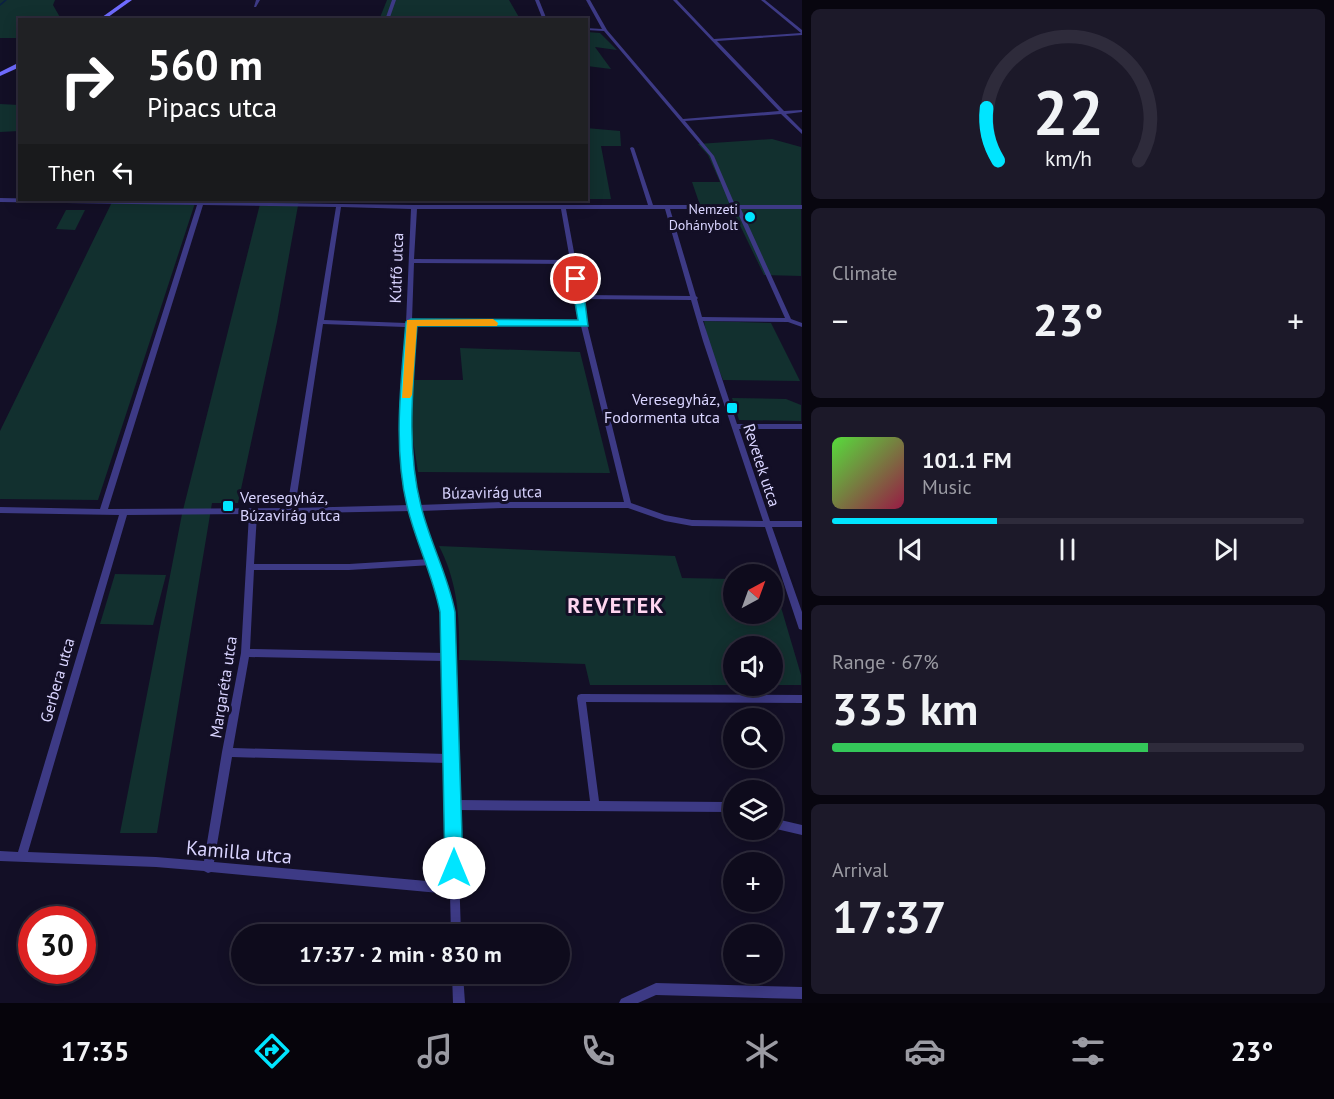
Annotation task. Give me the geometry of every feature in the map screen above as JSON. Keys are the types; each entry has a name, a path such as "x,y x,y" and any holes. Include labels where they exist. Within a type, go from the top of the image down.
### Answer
{"main road":[{"path":"103,18 129,0"},
{"path":"0,74 18,65"}],"street":[{"path":"255,6 258,0"},
{"path":"388,18 394,0"},
{"path":"537,0 544,18"},
{"path":"588,0 605,30 712,156 789,320"},
{"path":"675,0 801,133"},
{"path":"763,0 801,33"},
{"path":"588,29 605,30"},
{"path":"715,40 801,33"},
{"path":"683,120 801,111"},
{"path":"632,148 651,207"},
{"path":"0,200 18,200"},
{"path":"100,201 414,207 801,207"},
{"path":"104,509 201,202"},
{"path":"291,509 323,322 339,205"},
{"name":"Kútfő utca","path":"414,207 411,324 405,403 406,453 414,506 442,582 447,612 456,924"},
{"path":"563,207 584,324 628,505"},
{"name":"Revetek utca","path":"668,207 700,319 801,627"},
{"path":"411,261 573,262"},
{"path":"579,297 695,298"},
{"path":"700,319 789,320 801,325"},
{"path":"323,322 584,324"},
{"path":"735,426 801,427"},
{"name":"Búzavirág utca","path":"0,510 104,509 124,512 414,506 628,505 664,518 692,523 801,524"},
{"name":"Margaréta utca","path":"208,868 245,653 252,567 253,510"},
{"name":"Gerbera utca","path":"21,857 124,512"},
{"path":"252,567 349,567 434,562"},
{"path":"245,653 450,657"},
{"path":"595,804 581,698 801,699"},
{"path":"227,752 451,759"},
{"path":"454,805 595,804 723,807"},
{"path":"783,826 801,830"},
{"name":"Kamilla utca","path":"0,856 108,859 454,889"},
{"path":"458,984 459,1003"},
{"path":"624,1003 656,989 801,993"}],"green space":[{"path":"0,0 55,0 53,5 60,18 18,18 18,38 0,38"},
{"path":"387,0 509,0 519,18 380,18"},
{"path":"588,32 600,33 617,50 595,47 611,69 588,66"},
{"path":"0,104 18,105 18,131 0,132"},
{"path":"588,128 620,131 621,146 601,146 611,199 588,199"},
{"path":"772,139 801,147 801,276 764,275 733,211 702,211 692,182 720,182 708,155 698,144"},
{"path":"113,201 196,201 98,500 0,499 0,431"},
{"path":"261,201 299,201 277,322 238,503 212,503 157,833 120,833 182,514"},
{"path":"66,210 85,210 75,230 56,229"},
{"path":"704,321 771,323 800,381 723,380 708,342"},
{"path":"460,348 580,352 610,473 418,472 411,427 413,380 463,380"},
{"path":"732,398 786,399 801,405 801,421 739,420"},
{"path":"439,546 675,556 682,578 723,579 723,624 783,624 783,614 801,675 801,685 783,685 783,636 723,636 723,685 590,685 585,664 459,660 456,602"},
{"path":"115,574 166,575 153,625 100,624"}],"waterway":[{"path":"0,5 6,0"}],"slow traffic":[{"path":"406,395 411,322 493,323"}],"place":[{"name":"Nemzeti Dohánybolt","path":"750,217"},
{"name":"Veresegyház, Fodormenta utca","path":"732,408"},
{"name":"Veresegyház, Búzavirág utca","path":"228,506"}],"district":[{"name":"REVETEK","path":"616,605"}],"route":[{"path":"454,868 447,612 442,582 414,506 406,453 405,403 411,322 584,324 576,279"}]}
